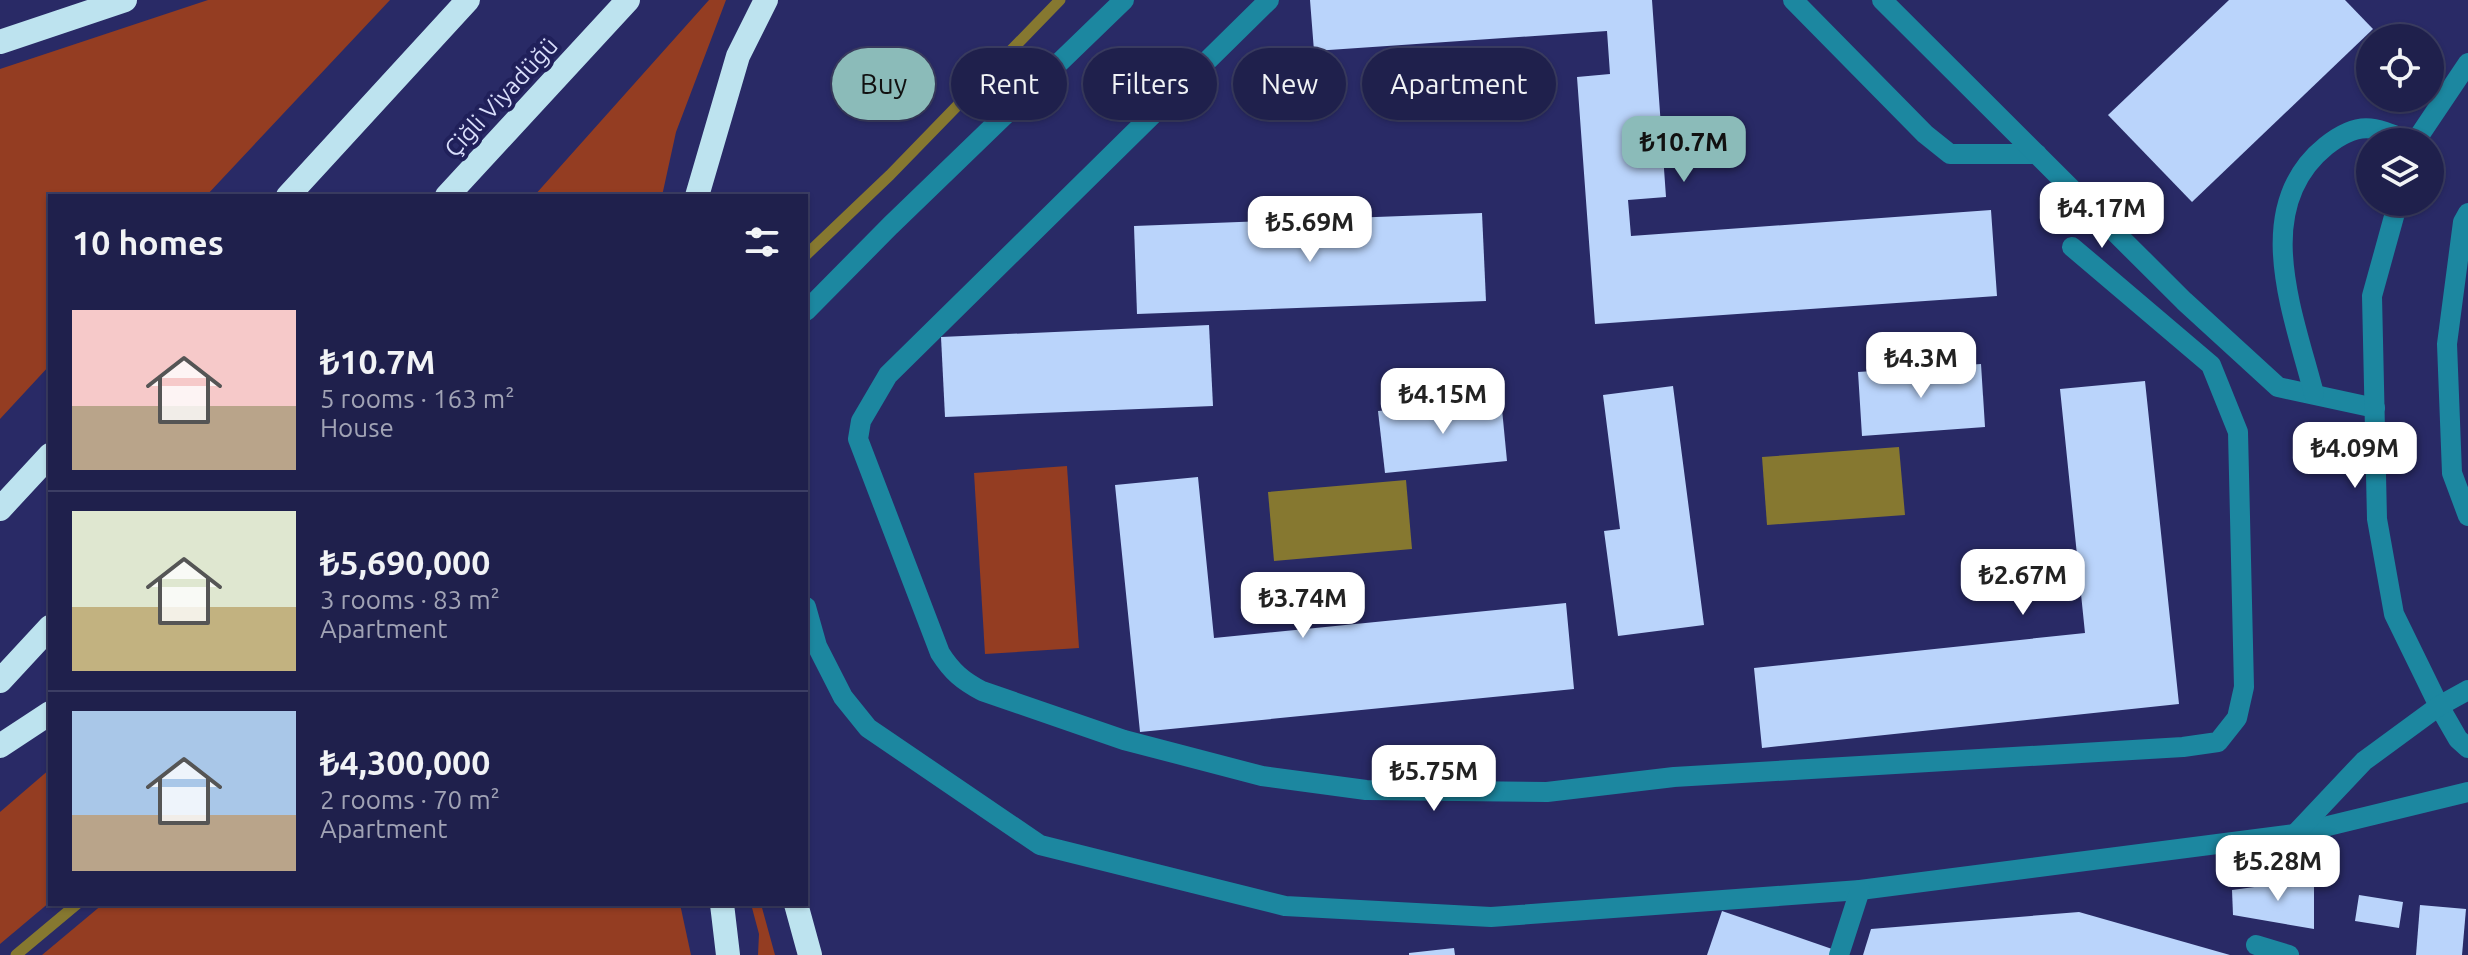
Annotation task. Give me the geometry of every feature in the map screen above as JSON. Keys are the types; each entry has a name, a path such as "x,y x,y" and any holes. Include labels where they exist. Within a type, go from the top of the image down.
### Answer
{"highway":[{"path":"0,42 125,0"},
{"path":"290,194 468,0"},
{"name":"Çiğli Viyadüğü","path":"449,194 628,0"},
{"path":"698,194 738,56 766,0"},
{"path":"0,509 48,457"},
{"path":"0,681 48,629"},
{"path":"0,746 48,714"},
{"path":"722,906 728,955"},
{"path":"797,906 810,955"}],"street":[{"path":"808,309 1124,0"},
{"path":"1269,0 888,375 861,421 858,439 940,653 950,670 982,691 1124,740 1262,776 1366,790 1547,792 1674,777 2183,747 2218,742 2237,718 2244,687 2238,432 2211,365 2072,247"},
{"path":"1793,0 1925,134 1950,154 2037,154"},
{"path":"1882,0 2184,301 2278,387 2375,408"},
{"path":"2423,128 2468,63"},
{"path":"2314,394 2289,296 2282,226 2290,192 2302,171 2319,152 2356,131"},
{"path":"2468,213 2463,222 2447,344 2452,473 2468,516"},
{"path":"2394,216 2372,296 2377,519 2394,614 2439,706 2458,739 2468,748"},
{"path":"808,614 817,646 843,697 868,728 1040,845 1285,906 1491,917 1860,890 2295,834 2468,792"},
{"path":"2295,834 2364,761 2439,706 2468,690"},
{"path":"1839,955 1860,890"},
{"path":"2256,945 2289,955"}],"shaded area":[{"path":"208,0 390,0 208,194 48,194 48,367 0,419 0,69"},
{"path":"709,0 726,0 676,132 662,194 536,194"},
{"path":"1899,447 1905,515 1767,525 1762,457"},
{"path":"1067,466 1079,648 985,654 974,473"},
{"path":"1406,480 1412,549 1274,561 1268,492"},
{"path":"48,771 48,904 0,944 0,812"},
{"path":"101,906 680,906 691,955 42,955"},
{"path":"752,906 762,906 775,955 758,955 759,934"}],"building":[{"path":"1310,0 1652,0 1666,197 1628,200 1631,236 1991,210 1997,296 1595,324 1577,77 1610,74 1607,31 1346,49 1314,48"},
{"path":"2229,0 2345,0 2368,24 2356,24 2356,45 2192,202 2108,115"},
{"path":"1482,213 1486,301 1137,314 1134,226"},
{"path":"1209,325 1213,406 945,417 941,337"},
{"path":"1981,364 1985,427 1862,436 1858,372"},
{"path":"2145,381 2179,704 1762,748 1754,668 2085,633 2060,389"},
{"path":"1673,386 1704,625 1618,636 1604,531 1620,529 1603,395"},
{"path":"1501,399 1507,461 1385,473 1378,411"},
{"path":"1198,477 1214,638 1566,603 1574,689 1140,732 1115,485"},
{"path":"2314,879 2314,929 2233,915 2232,890"},
{"path":"2359,895 2403,902 2399,928 2355,921"},
{"path":"2420,905 2466,909 2462,955 2416,955"},
{"path":"1722,911 1832,949 1830,955 1707,955"},
{"path":"2079,912 2230,955 1863,955 1871,929"},
{"path":"1454,948 1455,955 1409,955 1409,953"}],"waterway":[{"path":"808,253 890,175 1060,0"},
{"path":"16,955 75,906"}]}
